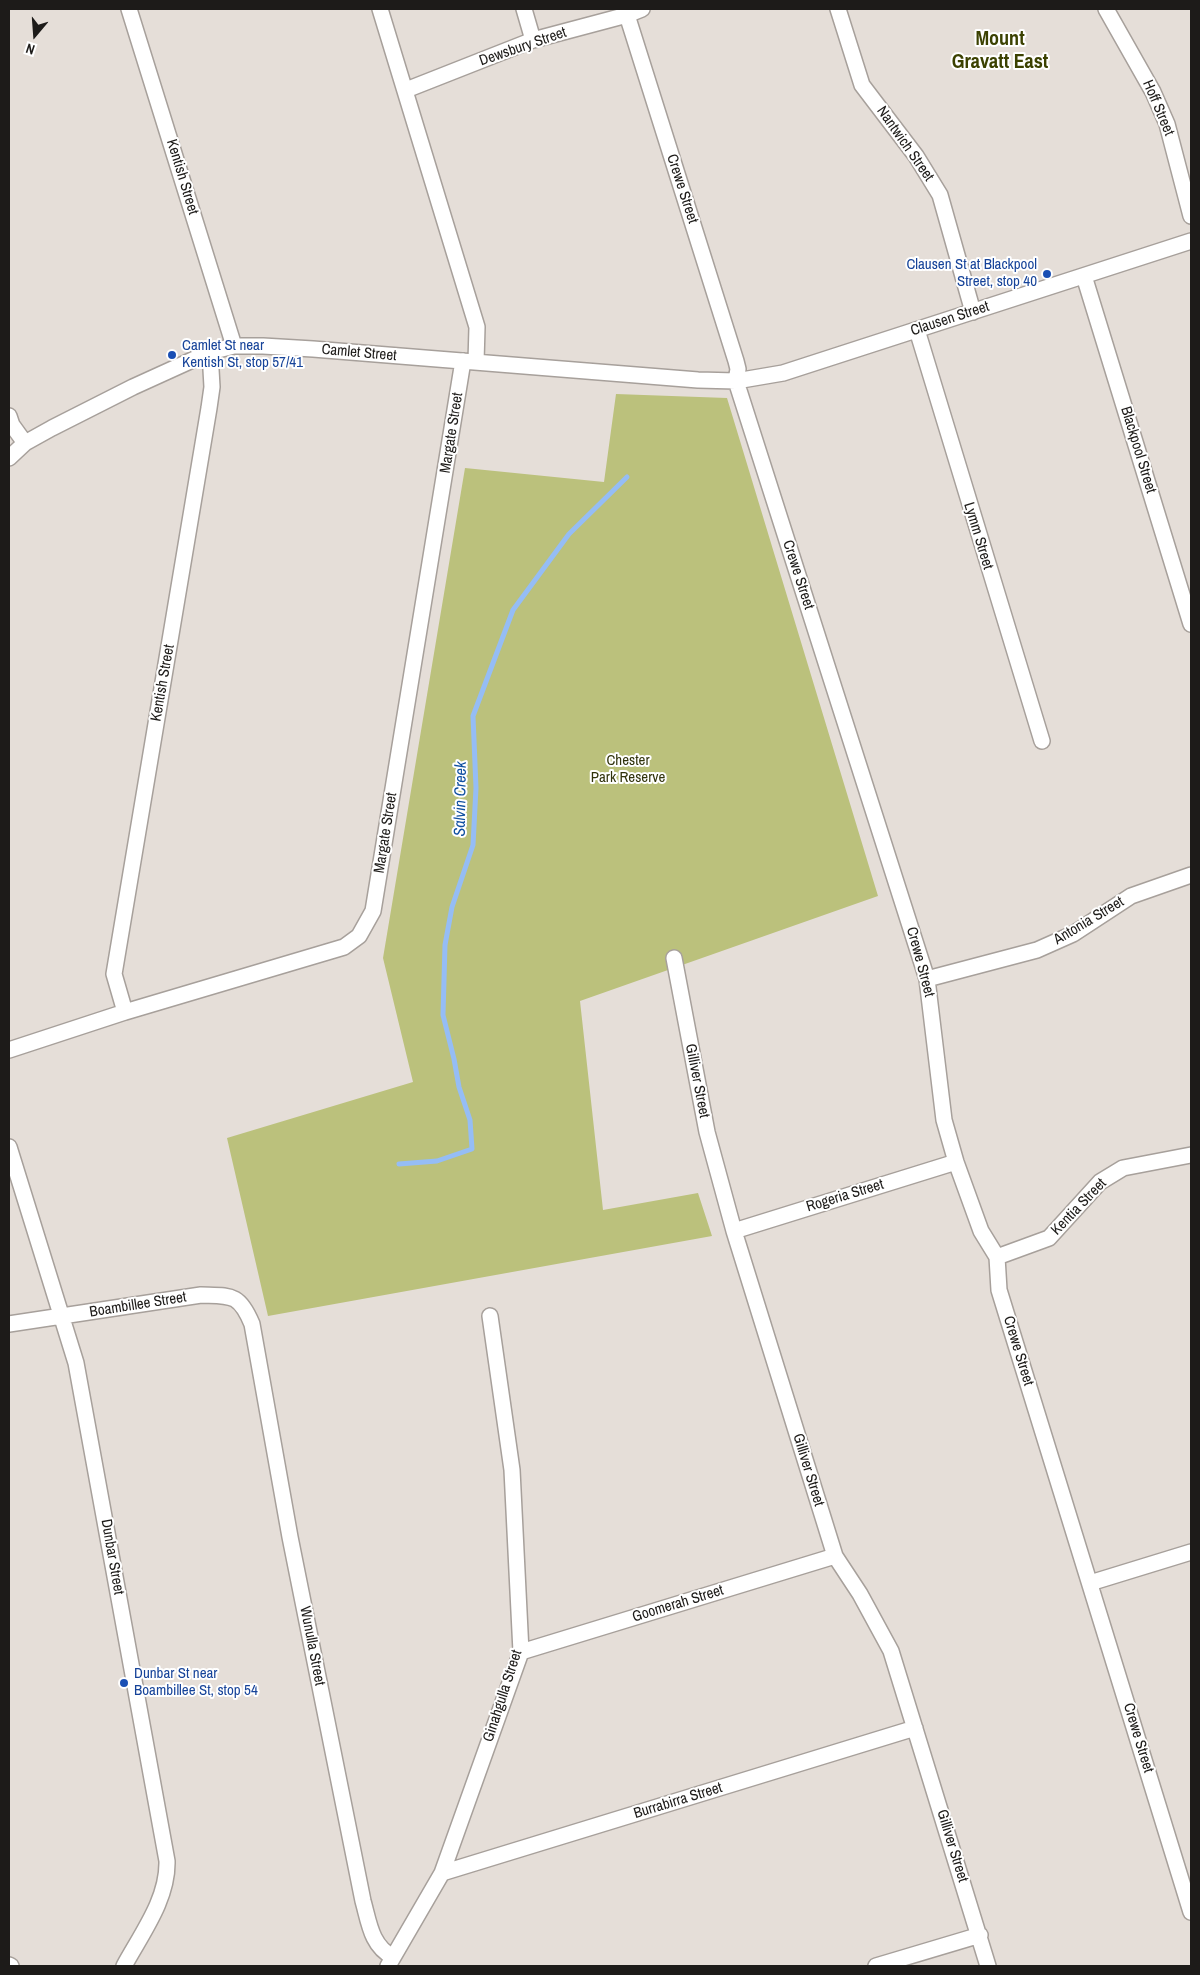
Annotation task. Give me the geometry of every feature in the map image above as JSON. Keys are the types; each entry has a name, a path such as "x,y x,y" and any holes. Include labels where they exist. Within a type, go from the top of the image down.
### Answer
{"street":[{"name":"Kentish Street","path":"129,9 234,346"},
{"name":"Margate Street","path":"9,1050 125,1012 344,947 359,936 373,911 469,362 477,327 380,9"},
{"path":"524,9 533,40"},
{"name":"Dewsbury Street","path":"406,90 533,40 627,15 642,9"},
{"name":"Nantwich Street","path":"838,9 862,85 916,156 940,195 973,312"},
{"name":"Hoff Street","path":"1106,9 1153,92 1167,124 1191,216"},
{"name":"Crewe Street","path":"627,15 736,361 738,369 736,380 928,979 944,1120 956,1162 981,1231 997,1257 999,1290 1191,1912"},
{"name":"Clausen Street","path":"736,380 783,373 1191,241"},
{"name":"Blackpool Street","path":"1084,276 1191,624"},
{"name":"Lymm Street","path":"917,330 985,559 1042,741"},
{"name":"Camlet Street","path":"9,458 25,443 132,387 210,352 234,346 313,349 698,380 736,380"},
{"name":"Kentish Street","path":"125,1012 114,974 209,408 212,386 210,352"},
{"path":"9,416 12,426 25,443"},
{"name":"Antonia Street","path":"928,979 1037,950 1073,934 1131,896 1191,875"},
{"name":"Gilliver Street","path":"674,958 707,1132 734,1231 835,1556 860,1594 891,1652 980,1935 988,1966"},
{"name":"Dunbar Street","path":"9,1147 76,1363 167,1861 163,1894 124,1966"},
{"name":"Kentia Street","path":"997,1257 1049,1238 1100,1182 1123,1168 1191,1156"},
{"name":"Rogeria Street","path":"734,1231 956,1162"},
{"name":"Boambillee Street","path":"9,1324 200,1295 230,1296 245,1307 252,1324"},
{"name":"Ginahgulla Street","path":"390,1962 442,1873 521,1652 512,1470 490,1316"},
{"name":"Wunulla Street","path":"252,1324 290,1537 363,1901 374,1939 390,1962"},
{"path":"1090,1583 1191,1552"},
{"name":"Goomerah Street","path":"521,1652 835,1556"},
{"name":"Burrabirra Street","path":"442,1873 915,1728"},
{"path":"876,1966 980,1935"}],"green space":[{"name":"Chester Park Reserve","path":"616,394 727,398 878,896 580,1001 603,1210 698,1193 712,1236 268,1316 227,1138 413,1082 383,958 465,468 604,482"}],"waterway":[{"name":"Salvin Creek","path":"399,1164 437,1161 472,1149 470,1120 459,1087 443,1015 445,945 452,907 473,845 476,788 473,716 513,610 569,534 627,477"}],"place":[{"name":"Clausen St at Blackpool Street, stop 40","path":"1047,274"},
{"name":"Camlet St near Kentish St, stop 57/41","path":"172,355"},
{"name":"Dunbar St near Boambillee St, stop 54","path":"124,1683"}],"district":[{"name":"Mount Gravatt East","path":"1000,52"}]}
